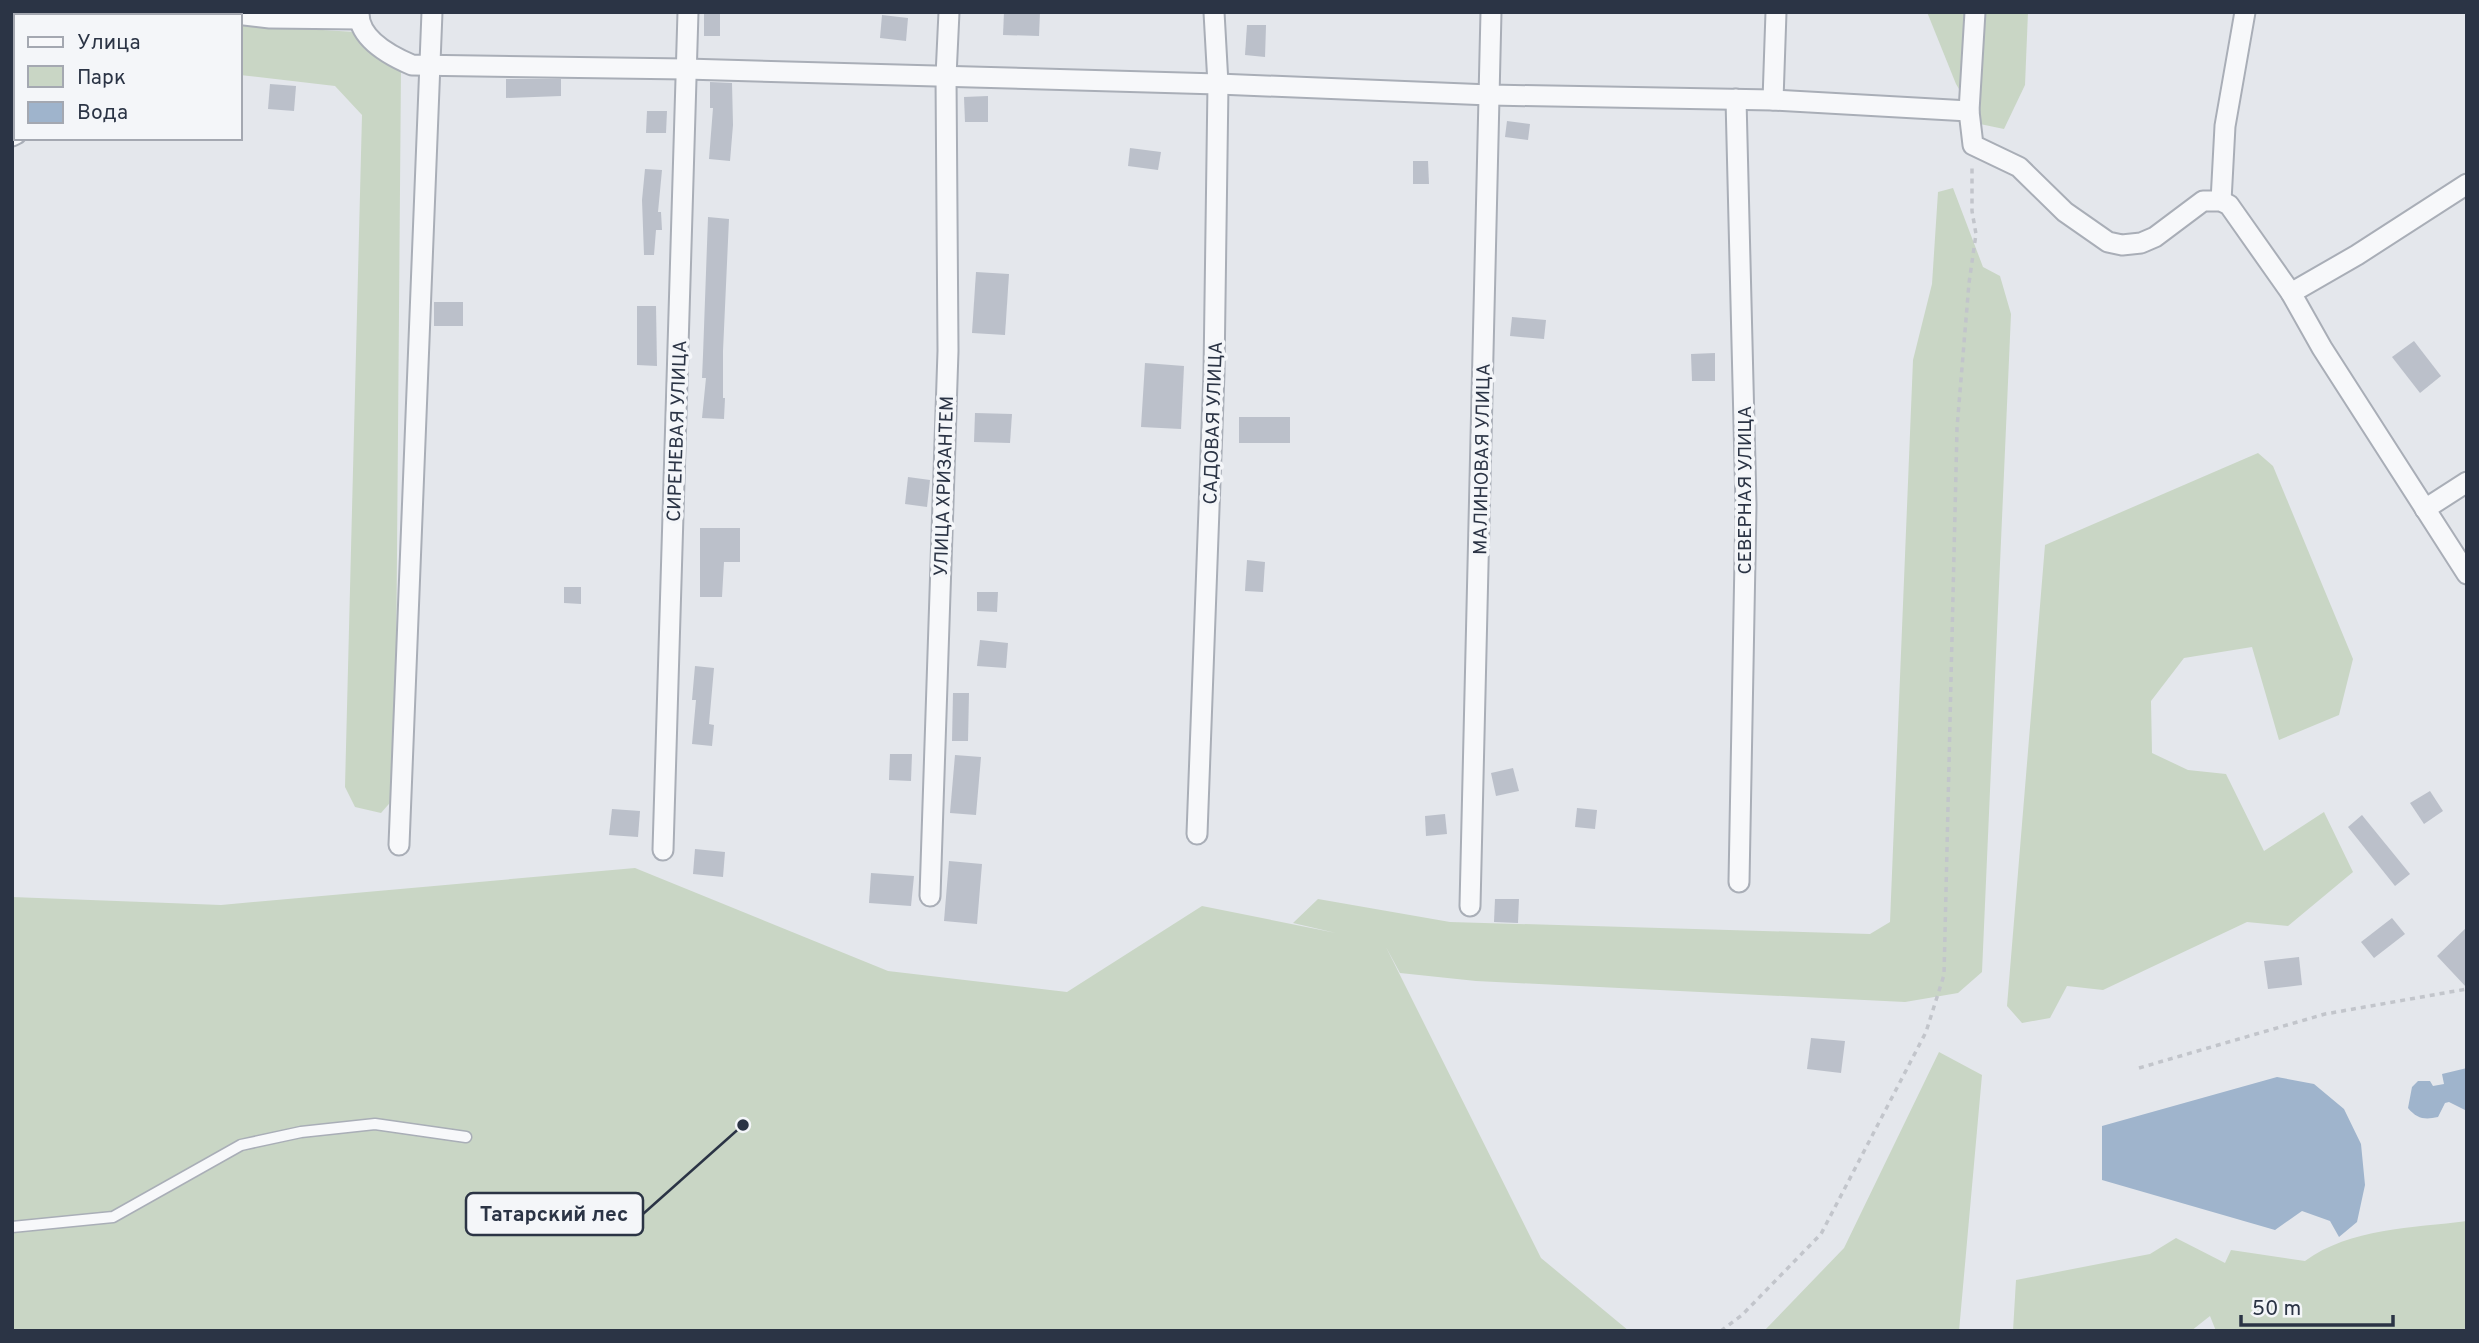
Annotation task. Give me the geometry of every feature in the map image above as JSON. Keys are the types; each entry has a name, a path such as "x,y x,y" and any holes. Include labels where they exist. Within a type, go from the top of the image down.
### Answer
{"street":[{"path":"398,845 432,12"},
{"name":"СИРЕНЕВАЯ УЛИЦА","path":"663,850 688,12"},
{"name":"УЛИЦА ХРИЗАНТЕМ","path":"930,896 948,351 946,76 949,12"},
{"name":"САДОВАЯ УЛИЦА","path":"1197,834 1214,373 1218,84 1214,12"},
{"name":"МАЛИНОВАЯ УЛИЦА","path":"1469,906 1491,12"},
{"path":"1773,100 1776,12"},
{"path":"1975,12 1969,111 1973,145 2019,167 2065,212 2108,242 2122,245 2141,243 2155,237 2203,201 2221,201 2229,205 2291,293 2322,348 2467,574"},
{"path":"2221,201 2225,127 2245,12"},
{"path":"242,15 270,18 359,16 369,38 393,57 412,65 686,69 1218,84 1490,95 1773,100 1969,111"},
{"name":"СЕВЕРНАЯ УЛИЦА","path":"1737,99 1746,505 1739,882"},
{"path":"2291,293 2357,255 2467,184"},
{"path":"2425,509 2467,482"}],"lane":[{"path":"12,1227 113,1217 241,1145 301,1132 375,1124 466,1137"}],"path":[{"path":"1721,1331 1742,1315 1821,1234 1926,1032 1944,975 1956,428 1976,234 1972,211 1973,145"},
{"path":"2139,1068 2325,1014 2467,989"}],"green space":[{"path":"1927,12 2028,12 2025,85 2004,129 1980,124 1956,84"},
{"path":"242,25 355,32 401,68 395,797 381,813 355,807 345,787 362,115 335,86 242,75"},
{"path":"1953,188 1983,267 2000,276 2011,314 1982,972 1958,993 1905,1002 1476,981 1400,973 1386,947 1541,1258 1629,1331 12,1331 12,897 221,905 635,868 888,971 1067,992 1202,906 1336,933 1293,923 1318,899 1450,922 1870,934 1890,922 1913,360 1932,284 1938,192"},
{"path":"2258,453 2273,466 2353,659 2339,715 2279,740 2252,647 2184,658 2151,701 2152,753 2188,770 2226,774 2264,851 2324,812 2353,872 2288,926 2247,922 2103,990 2067,986 2050,1018 2022,1023 2007,1006 2045,545"},
{"path":"1939,1052 1982,1075 1959,1331 1764,1331 1844,1248"},
{"path":"2467,1221 2467,1331 2216,1331 2210,1316 2191,1331 2013,1331 2016,1280 2150,1254 2176,1238 2225,1263 2231,1250 2305,1261 2323,1250 2362,1236"}],"water":[{"path":"2467,1068 2467,1111 2449,1102 2445,1103 2438,1117 2425,1118 2408,1108 2412,1087 2418,1081 2430,1081 2433,1086 2444,1084 2442,1074"},
{"path":"2277,1077 2314,1084 2344,1109 2361,1144 2365,1185 2357,1222 2339,1237 2330,1221 2302,1211 2275,1230 2102,1180 2102,1126"}],"building":[{"path":"704,12 720,12 720,36 704,36"},
{"path":"1004,12 1040,12 1039,36 1003,35"},
{"path":"882,15 908,18 906,41 880,38"},
{"path":"1247,25 1266,25 1265,57 1245,55"},
{"path":"506,79 561,79 561,96 506,98"},
{"path":"710,82 732,83 730,161 709,159 713,108 710,108"},
{"path":"270,84 296,86 294,111 268,109"},
{"path":"988,96 988,122 965,122 964,97"},
{"path":"647,111 667,111 666,133 646,133"},
{"path":"1507,121 1530,124 1528,140 1505,137"},
{"path":"1130,148 1161,152 1158,170 1128,166"},
{"path":"1413,161 1428,161 1429,184 1413,184"},
{"path":"645,169 662,170 658,212 661,212 662,230 656,230 654,255 644,255 642,200"},
{"path":"708,217 729,219 723,351 724,419 702,418 706,378 702,378"},
{"path":"976,272 1009,274 1005,335 972,333"},
{"path":"434,302 463,302 463,326 434,326"},
{"path":"637,306 656,306 657,366 637,365"},
{"path":"1512,317 1546,320 1544,339 1510,336"},
{"path":"2414,341 2441,376 2420,393 2392,357"},
{"path":"1715,353 1715,381 1692,381 1691,354"},
{"path":"1145,363 1184,366 1181,429 1141,427"},
{"path":"975,413 1012,414 1010,443 974,442"},
{"path":"1239,417 1290,417 1290,443 1239,443"},
{"path":"908,477 930,480 927,507 905,504"},
{"path":"700,528 740,528 740,562 724,562 722,597 700,597"},
{"path":"1247,560 1265,562 1263,592 1245,591"},
{"path":"564,587 581,587 581,604 564,603"},
{"path":"977,592 998,592 997,612 977,611"},
{"path":"980,640 1008,643 1006,668 977,666"},
{"path":"695,666 714,668 709,724 714,725 712,746 692,744 696,700 692,700"},
{"path":"953,693 969,693 968,741 952,741"},
{"path":"890,754 912,754 911,781 889,780"},
{"path":"955,755 981,757 976,815 950,813"},
{"path":"1513,768 1519,791 1496,796 1491,773"},
{"path":"2430,791 2443,811 2424,824 2410,803"},
{"path":"1577,808 1597,810 1595,829 1575,827"},
{"path":"612,809 640,811 638,837 609,835"},
{"path":"1445,814 1447,834 1426,836 1425,816"},
{"path":"2362,815 2410,874 2395,886 2348,827"},
{"path":"695,849 725,852 723,877 693,874"},
{"path":"949,861 982,864 977,924 944,921"},
{"path":"871,873 914,876 911,906 869,903"},
{"path":"1495,899 1519,899 1518,923 1494,922"},
{"path":"2392,918 2405,934 2374,958 2361,942"},
{"path":"2467,927 2467,988 2437,956"},
{"path":"2299,957 2302,985 2268,989 2264,961"},
{"path":"1811,1038 1845,1041 1841,1073 1807,1069"}],"place":[{"name":"Татарский лес","path":"743,1125"}]}
